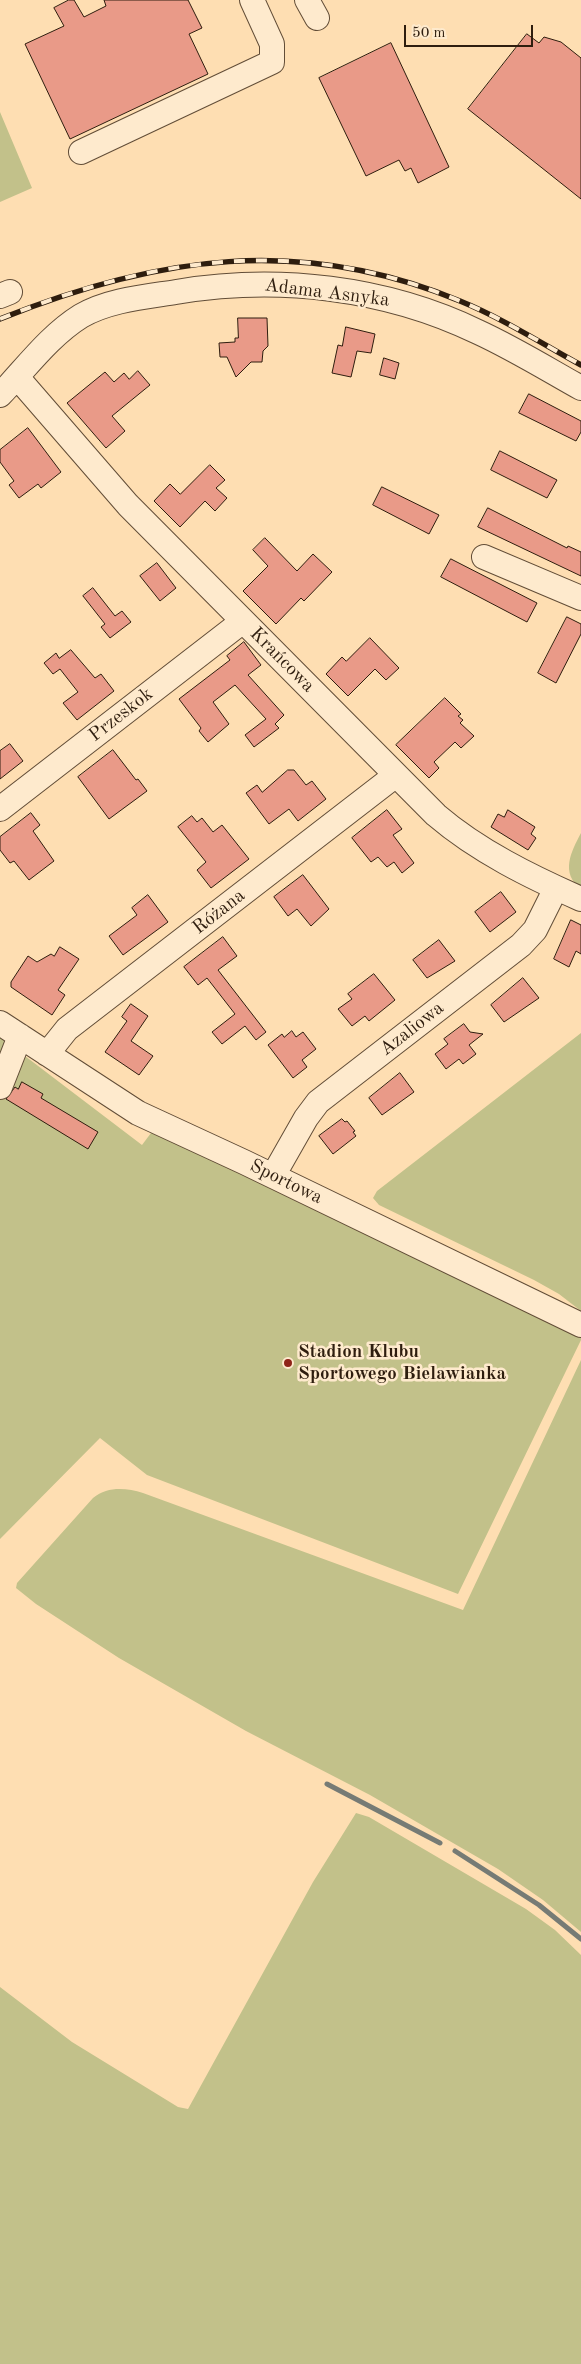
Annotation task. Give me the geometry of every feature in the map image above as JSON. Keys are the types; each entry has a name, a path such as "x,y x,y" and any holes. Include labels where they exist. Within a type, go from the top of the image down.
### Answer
{"street":[{"path":"82,152 272,62 272,44 252,0"},
{"name":"Adama Asnyka","path":"0,395 61,330 84,315 122,300 214,285 286,284 382,296 429,311 478,332 581,388"},
{"name":"Krańcowa","path":"17,377 128,506 436,815 458,832 556,888 581,900"},
{"path":"484,557 581,598"},
{"name":"Przeskok","path":"0,809 243,621"},
{"name":"Różana","path":"47,1054 67,1029 396,775"},
{"name":"Azaliowa","path":"273,1176 306,1118 320,1100 521,945 535,930 556,888"},
{"name":"Sportowa","path":"0,1023 138,1113 581,1325"},
{"path":"0,1086 20,1036"}],"shaded area":[{"path":"0,112 32,188 0,202"},
{"path":"581,833 581,889 571,876 569,862"},
{"path":"581,1033 581,1311 559,1294 534,1280 379,1205 373,1198 377,1191"},
{"path":"0,1037 142,1145 154,1129 581,1331 581,1340 458,1594 147,1475 100,1438 0,1539"},
{"path":"581,1360 581,1932 543,1900 498,1869 370,1795 246,1731 119,1658 36,1604 16,1588 17,1583 93,1498 105,1491 124,1489 143,1493 463,1610"},
{"path":"356,1813 369,1817 526,1909 555,1930 581,1955 581,2364 0,2364 0,1987 72,2042 178,2107 188,2109 313,1882"}],"building":[{"path":"69,0 74,0 84,17 106,6 104,0 188,0 202,28 189,34 208,74 70,139 25,44 64,26 54,8"},
{"path":"527,34 539,43 544,37 561,42 581,58 581,199 468,109"},
{"path":"391,43 449,167 418,183 411,168 405,171 399,160 366,176 319,78"},
{"path":"238,318 267,318 268,346 263,351 262,362 251,362 236,377 227,357 220,357 219,343 235,342 235,338 238,338"},
{"path":"346,327 375,334 371,353 357,351 351,377 332,373 338,345 342,346"},
{"path":"384,358 399,363 395,379 380,375"},
{"path":"138,371 150,385 112,416 125,431 106,448 67,403 105,372 114,382 124,373 129,379"},
{"path":"529,394 581,421 581,432 576,441 519,413"},
{"path":"28,428 61,472 41,488 38,484 19,498 9,485 14,481 0,462 0,450"},
{"path":"500,451 557,480 547,498 491,470"},
{"path":"210,465 225,480 216,488 227,498 215,511 205,501 180,527 154,501 170,484 180,494"},
{"path":"382,487 439,515 429,534 373,505"},
{"path":"488,508 567,548 568,546 581,552 581,576 478,527"},
{"path":"265,538 297,571 313,554 332,572 304,601 301,598 276,624 243,591 268,566 253,550"},
{"path":"451,559 537,603 527,622 441,577"},
{"path":"157,563 176,588 160,601 140,576"},
{"path":"93,588 115,616 122,611 131,622 110,638 101,627 105,624 83,596"},
{"path":"567,617 581,624 581,634 556,683 538,673"},
{"path":"370,638 399,668 386,680 375,669 348,696 326,674 342,657 346,661"},
{"path":"244,642 261,665 248,675 284,715 275,724 279,728 254,747 245,735 266,719 235,685 213,702 229,724 208,742 199,731 201,728 179,699 230,660 227,656"},
{"path":"71,650 95,678 101,674 114,691 77,720 63,703 78,692 60,669 53,674 44,663 56,653 59,658"},
{"path":"445,698 461,714 458,716 463,720 460,723 474,736 461,748 455,742 434,762 439,768 429,778 396,745"},
{"path":"10,744 23,761 0,779 0,751"},
{"path":"113,750 147,791 109,819 78,777"},
{"path":"288,770 294,770 306,785 312,781 326,799 298,821 289,809 269,824 246,793 257,785 262,792"},
{"path":"387,810 402,829 393,835 414,863 402,873 394,862 387,867 378,857 371,862 352,838"},
{"path":"508,810 535,827 531,834 536,838 528,850 491,827 498,814 504,817"},
{"path":"31,813 40,825 33,831 54,861 29,880 14,861 10,863 0,850 0,837"},
{"path":"192,816 197,822 202,818 213,832 222,825 249,859 211,888 197,870 206,862 178,827"},
{"path":"303,875 329,909 311,926 297,909 288,916 274,897"},
{"path":"501,892 516,912 490,932 475,912"},
{"path":"148,895 168,922 123,955 109,936 137,915 132,908"},
{"path":"571,920 581,925 581,954 576,951 569,967 554,959"},
{"path":"223,937 237,956 218,970 266,1032 256,1040 245,1026 222,1044 212,1032 235,1014 207,978 198,985 184,967"},
{"path":"439,940 455,961 427,978 413,960"},
{"path":"60,947 79,959 58,990 65,995 52,1015 11,987 11,982 28,956 37,962 51,954 54,956"},
{"path":"374,974 395,1000 369,1021 365,1016 352,1026 338,1009 352,999 348,994"},
{"path":"523,978 539,998 504,1022 491,1005"},
{"path":"131,1004 148,1016 131,1041 153,1056 139,1075 105,1052 127,1021 122,1017"},
{"path":"464,1024 470,1032 483,1034 469,1045 476,1054 463,1064 459,1059 446,1069 435,1054 448,1044 444,1039"},
{"path":"292,1031 296,1037 303,1032 316,1049 302,1060 307,1067 293,1078 268,1045 282,1034 284,1037"},
{"path":"400,1073 414,1092 382,1115 369,1098"},
{"path":"22,1082 43,1094 41,1098 98,1132 88,1149 6,1099 15,1087 18,1089"},
{"path":"342,1119 345,1122 347,1121 355,1131 353,1132 356,1136 333,1154 319,1136"}],"waterway":[{"path":"327,1784 440,1843"},
{"path":"455,1851 539,1905 581,1939"}],"railway":[{"path":"0,319 58,297 116,280 172,268 229,262 286,261 343,267 401,280 476,308 581,365"}],"place":[{"name":"Stadion Klubu Sportowego Bielawianka","path":"288,1363"}]}
